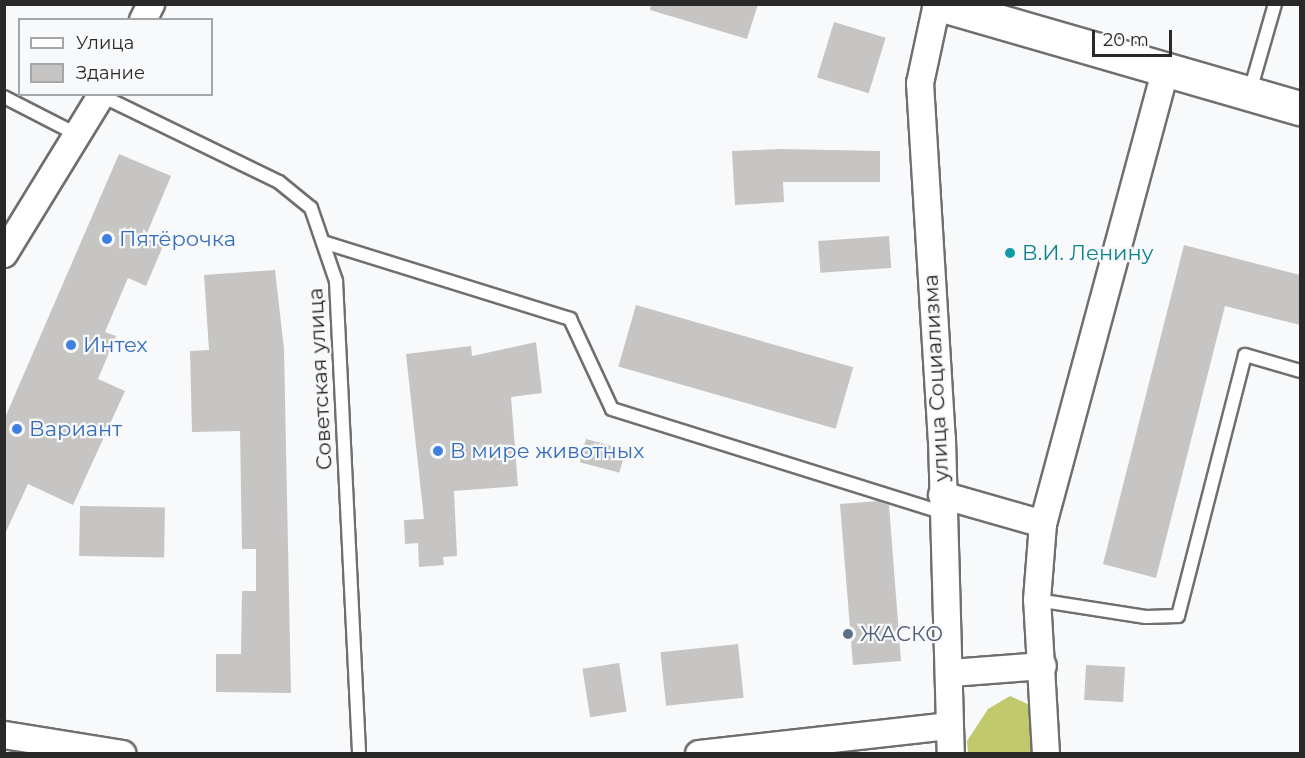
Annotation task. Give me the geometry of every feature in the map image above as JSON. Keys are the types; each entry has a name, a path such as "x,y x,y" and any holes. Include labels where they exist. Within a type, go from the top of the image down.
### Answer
{"main road":[{"path":"938,4 1300,108"}],"street":[{"path":"144,18 151,4"},
{"name":"улица Социализма","path":"938,4 920,82 951,673 948,726 951,753"},
{"path":"1046,753 1043,666 1037,600 1043,524 1165,71"},
{"path":"4,254 101,96"},
{"path":"942,504 1043,524"},
{"path":"951,673 1043,666"},
{"path":"699,753 948,726"},
{"path":"4,735 71,749 122,753"}],"lane":[{"path":"1249,95 1275,4"},
{"name":"Советская улица","path":"104,96 279,182 311,208 336,281 359,753"},
{"path":"4,97 78,135"},
{"path":"323,242 570,319 612,409 942,504"},
{"path":"1037,600 1146,617 1178,616 1245,355 1300,371"}],"green space":[{"path":"1010,696 1030,705 1039,730 1039,753 968,753 967,741 988,709"}],"building":[{"path":"651,4 758,4 747,39 650,10"},
{"path":"834,22 886,38 869,93 817,77"},
{"path":"782,149 880,151 880,182 783,182 784,202 735,205 732,151"},
{"path":"119,154 171,176 145,238 163,246 146,286 128,278 105,332 116,336 98,379 125,391 73,505 28,484 4,536 4,420"},
{"path":"889,236 891,268 820,273 818,241"},
{"path":"1184,245 1300,275 1300,325 1225,306 1156,578 1103,564"},
{"path":"275,270 284,349 291,693 216,692 216,654 241,654 242,591 256,591 256,549 242,549 240,431 192,432 190,351 209,350 204,275"},
{"path":"636,305 853,367 836,429 618,367"},
{"path":"536,342 542,393 511,397 518,486 454,491 457,556 443,557 444,565 419,567 418,543 405,544 404,520 424,519 406,354 471,346 472,356"},
{"path":"586,439 626,450 619,473 580,462"},
{"path":"878,501 889,505 901,661 853,665 840,504"},
{"path":"80,506 165,507 164,557 79,556"},
{"path":"738,644 744,698 666,706 660,652"},
{"path":"619,663 627,711 590,717 582,669"},
{"path":"1086,665 1125,667 1123,702 1084,700"}],"place":[{"name":"Пятёрочка","path":"107,239"},
{"name":"В.И. Ленину","path":"1010,253"},
{"name":"Интех","path":"71,345"},
{"name":"Вариант","path":"17,429"},
{"name":"В мире животных","path":"438,451"},
{"name":"ЖАСКО","path":"848,634"}]}
